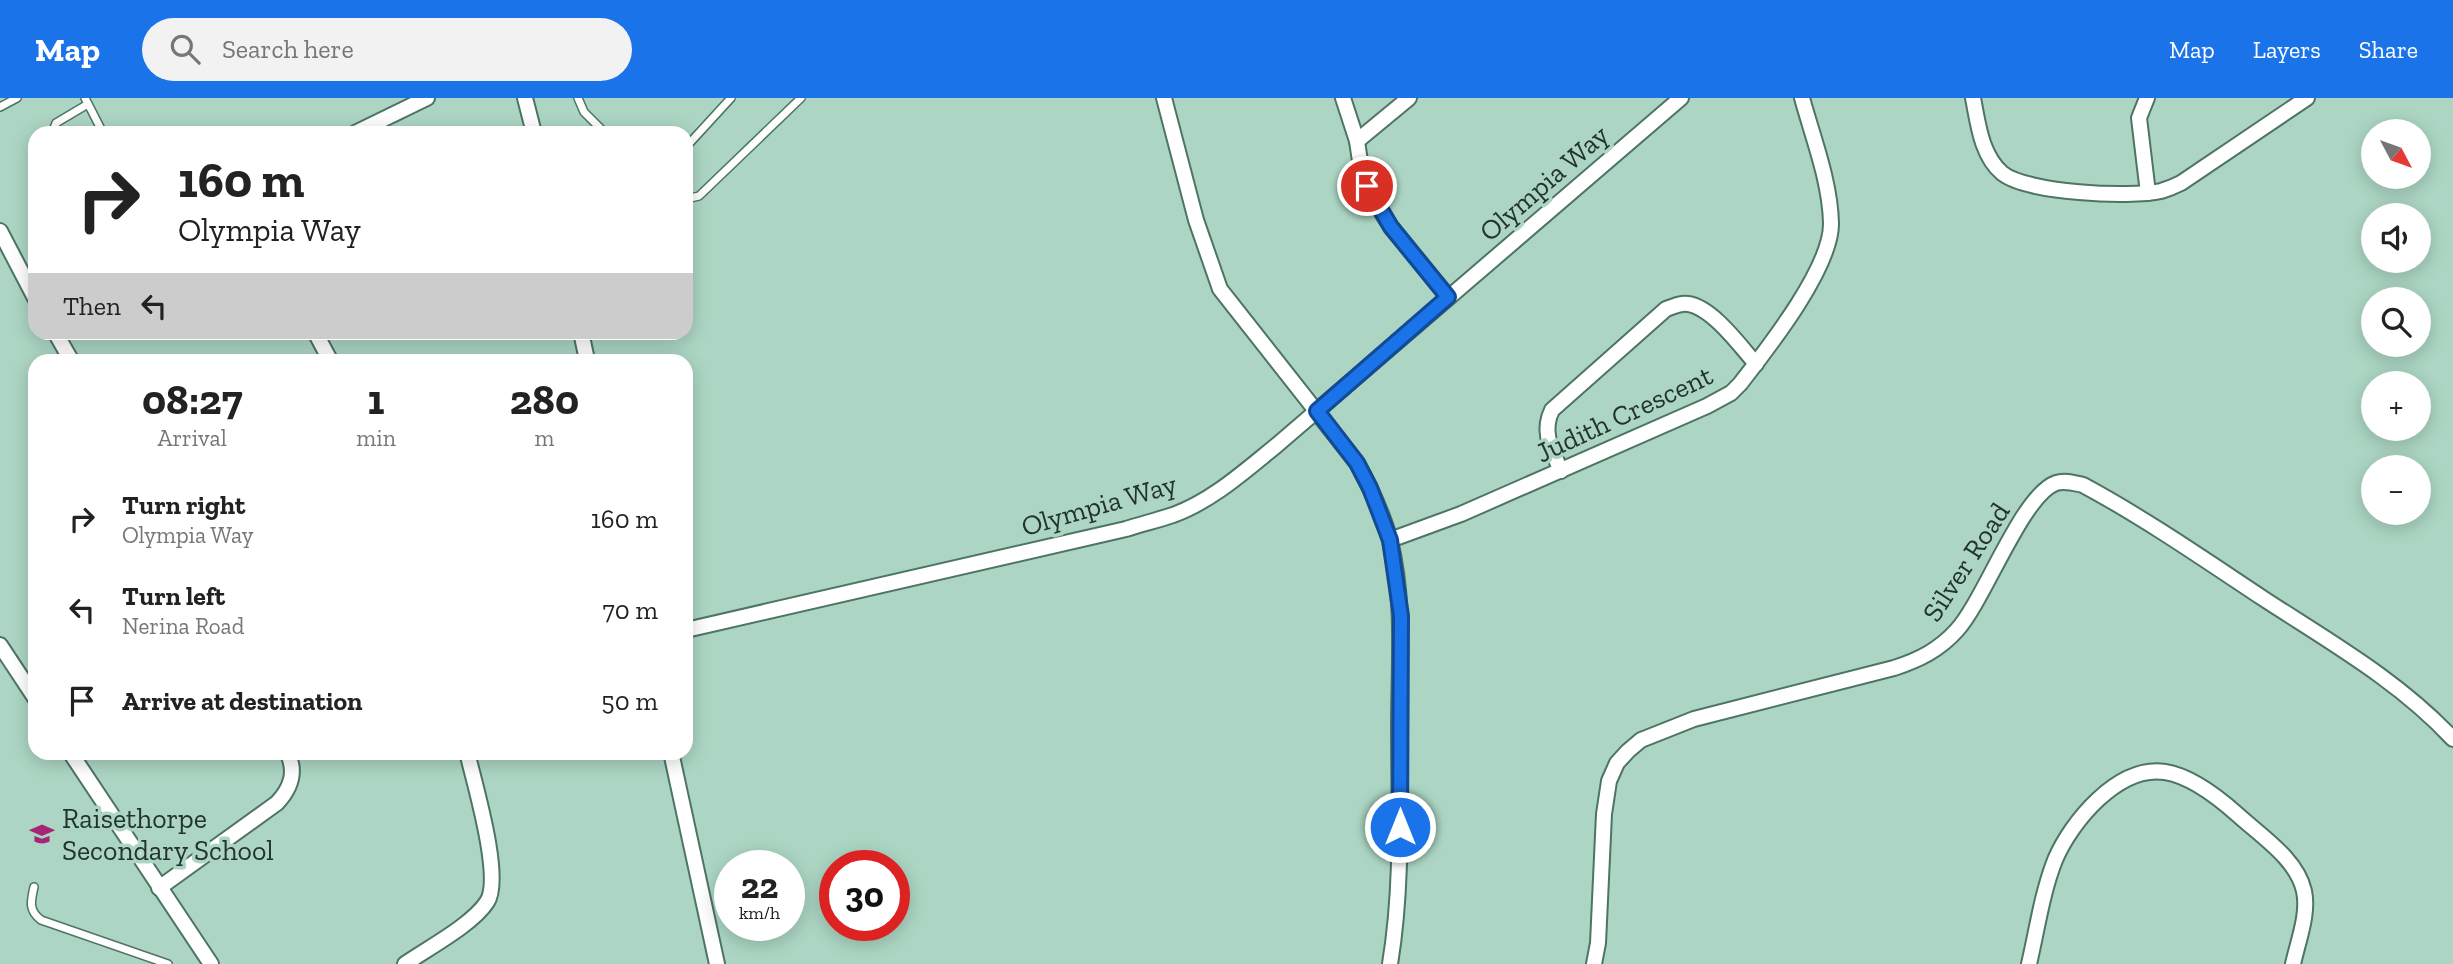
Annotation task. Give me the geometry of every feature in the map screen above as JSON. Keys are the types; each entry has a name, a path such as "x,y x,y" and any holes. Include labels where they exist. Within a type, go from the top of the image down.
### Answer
{"street":[{"path":"369,126 427,98"},
{"path":"525,98 532,126"},
{"path":"1164,98 1196,220 1220,289 1357,463 1370,488 1390,540 1401,616 1398,888 1390,964"},
{"path":"1343,98 1357,141 1361,167 1376,203 1391,227 1448,297"},
{"path":"1357,141 1409,98"},
{"name":"Olympia Way","path":"693,628 1126,529 1175,514 1199,502 1241,475 1681,98"},
{"name":"Judith Crescent","path":"1390,540 1461,514 1561,471 1731,393 1756,364 1826,256 1831,225 1826,186 1802,98"},
{"path":"1973,98 1983,144 1992,162 2002,173 2040,188 2102,193 2163,191 2181,183 2307,98"},
{"path":"2147,98 2138,118 2148,192"},
{"path":"0,230 28,284"},
{"path":"1561,471 1546,430 1546,421 1552,410 1666,309 1679,304 1698,307 1722,325 1756,364"},
{"name":"Silver Road","path":"1594,964 1598,943 1609,781 1617,763 1628,751 1642,740 1694,719 1894,668 1936,651 1958,629 1974,607 2030,506 2056,483 2083,485 2168,537 2372,669 2431,715 2453,739"},
{"path":"0,645 28,687"},
{"path":"75,760 211,964"},
{"path":"159,888 277,803 287,792 292,778 291,760"},
{"path":"405,964 477,914 491,895 491,857 469,760"},
{"path":"673,760 717,964"},
{"path":"2029,964 2055,860 2067,836 2102,797 2126,779 2144,773 2162,772 2194,784 2234,812 2290,864 2300,878 2305,913 2293,964"}],"lane":[{"path":"0,107 17,98"},
{"path":"578,98 584,112 598,126"},
{"path":"693,139 731,98"},
{"path":"693,197 699,196 801,98"},
{"path":"56,126 86,101 99,126"},
{"path":"34,887 30,906 34,915 41,920 168,964"}],"place":[{"name":"Raisethorpe Secondary School","path":"42,834"}],"route":[{"path":"1367,186 1391,227 1448,297 1317,411 1357,463 1370,488 1390,540 1401,616 1400,827"}]}
